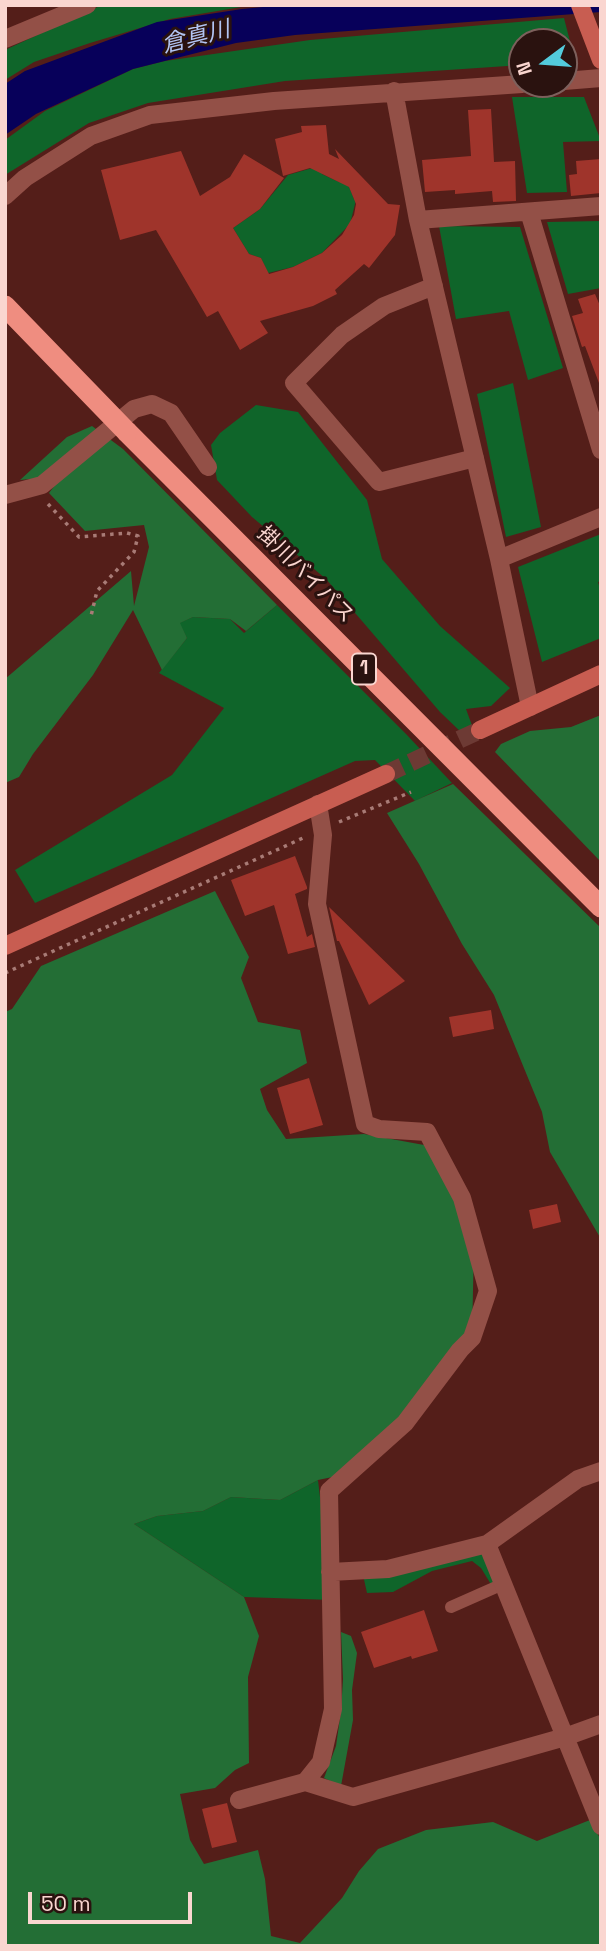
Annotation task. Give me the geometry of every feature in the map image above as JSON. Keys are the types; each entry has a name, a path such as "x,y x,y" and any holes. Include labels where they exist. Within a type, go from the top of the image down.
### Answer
{"highway":[{"name":"掛川バイパス","path":"5,306 601,908"}],"street":[{"path":"5,39 88,5"},
{"path":"580,5 600,59"},
{"path":"578,80 601,78"},
{"path":"5,196 25,178 91,136 150,115 274,101 508,84"},
{"path":"394,91 418,220 499,559 530,707"},
{"path":"418,220 601,206"},
{"path":"529,212 601,450"},
{"path":"434,286 384,306 342,335 294,383 379,482 475,458"},
{"path":"5,495 42,485 134,409 152,404 171,413 208,467"},
{"path":"499,559 601,517"},
{"path":"480,730 601,674"},
{"path":"5,946 386,774"},
{"path":"305,1782 321,1762 333,1709 329,1492 405,1423 472,1338 488,1291 462,1198 427,1132 379,1129 365,1124 317,904 322,829 318,804"},
{"path":"330,1572 387,1569 487,1544 578,1479 601,1471"},
{"path":"487,1544 601,1826"},
{"path":"239,1800 305,1782 354,1797 565,1737 601,1724"}],"lane":[{"path":"451,1606 503,1584"}],"path":[{"path":"32,487 79,537 127,533 138,536 134,552 97,591 91,616"},
{"path":"5,973 322,829 411,792"}],"green space":[{"path":"102,5 253,5 170,19 90,43 34,62 5,80 5,50"},
{"path":"564,18 567,28 508,28 508,66 285,81 148,103 89,123 5,175 5,140 45,111 133,69 165,61 310,40"},
{"path":"584,97 601,141 563,142 567,192 527,193 512,98"},
{"path":"326,164 322,174 339,182 344,174 356,200 350,224 322,253 293,267 268,273 261,258 249,254 233,228 260,209 288,175"},
{"path":"601,221 601,288 568,294 547,222"},
{"path":"439,226 520,227 563,368 528,380 509,311 456,319"},
{"path":"513,383 541,527 506,537 477,394"},
{"path":"256,405 298,412 367,500 382,559 440,626 510,688 491,706 466,709 474,731 463,734 440,712 326,579 252,517 217,480 211,445 220,433"},
{"path":"92,426 123,449 277,605 246,631 230,619 193,617 180,623 187,638 162,670 133,610 93,675 33,754 19,777 5,783 5,679 131,571 134,606 149,547 144,525 85,531 49,493 55,485 52,477 20,480 67,437"},
{"path":"601,534 601,581 598,582 601,592 601,638 542,662 518,567"},
{"path":"277,605 452,783 415,801 375,760 355,761 35,903 15,870 172,775 224,708 159,673 187,638 179,623 193,617 230,619 244,633"},
{"path":"601,715 601,862 495,752 501,744 530,731 571,727"},
{"path":"453,784 601,928 601,1239 550,1152 542,1112 494,995 387,813"},
{"path":"215,891 249,957 241,978 258,1022 300,1030 307,1063 260,1089 267,1110 286,1139 364,1134 435,1147 474,1243 472,1338 435,1384 347,1474 318,1480 280,1500 231,1497 203,1511 157,1516 134,1524 244,1597 259,1636 248,1677 249,1763 235,1770 215,1788 180,1794 190,1840 204,1864 258,1850 265,1879 271,1936 300,1943 342,1898 359,1871 378,1849 426,1830 493,1822 537,1841 590,1820 601,1840 601,1946 5,1946 5,1012 12,1009 41,966"},
{"path":"318,1480 332,1600 244,1597 134,1524 157,1516 203,1511 231,1497 280,1500"},
{"path":"483,1548 499,1587 492,1586 481,1568 472,1561 432,1571 393,1592 367,1593 363,1575"},
{"path":"341,1632 351,1636 357,1653 352,1690 353,1720 341,1786 324,1778 336,1746 341,1711"}],"water":[{"name":"倉真川","path":"284,5 601,5 601,12 295,35 236,43 133,69 36,114 5,135 5,84 25,71 157,22"}],"building":[{"path":"491,109 494,162 515,161 516,201 493,202 492,191 455,194 455,190 425,192 422,160 471,156 468,110"},
{"path":"326,125 329,154 339,159 335,149 388,204 400,205 395,235 369,268 364,264 335,290 337,294 313,306 260,321 268,333 240,350 218,311 207,317 156,230 120,240 101,170 181,151 200,196 230,177 244,154 284,178 260,209 233,228 249,254 261,258 269,274 293,267 322,253 342,235 354,215 356,204 349,187 310,168 283,176 275,139 302,132 301,126"},
{"path":"601,159 601,193 571,196 569,175 577,174 576,161"},
{"path":"595,294 601,308 601,383 585,346 582,347 572,316 583,313 578,299"},
{"path":"295,856 307,889 295,894 307,937 312,934 315,947 288,954 274,905 245,916 231,880"},
{"path":"329,907 405,981 369,1005 337,941"},
{"path":"491,1010 494,1029 453,1037 449,1017"},
{"path":"309,1078 323,1125 290,1134 277,1088"},
{"path":"557,1204 561,1222 533,1229 529,1210"},
{"path":"424,1610 438,1651 374,1668 361,1632"},
{"path":"227,1803 237,1842 212,1848 202,1809"}],"tunnel":[{"path":"386,774 480,730"}]}
